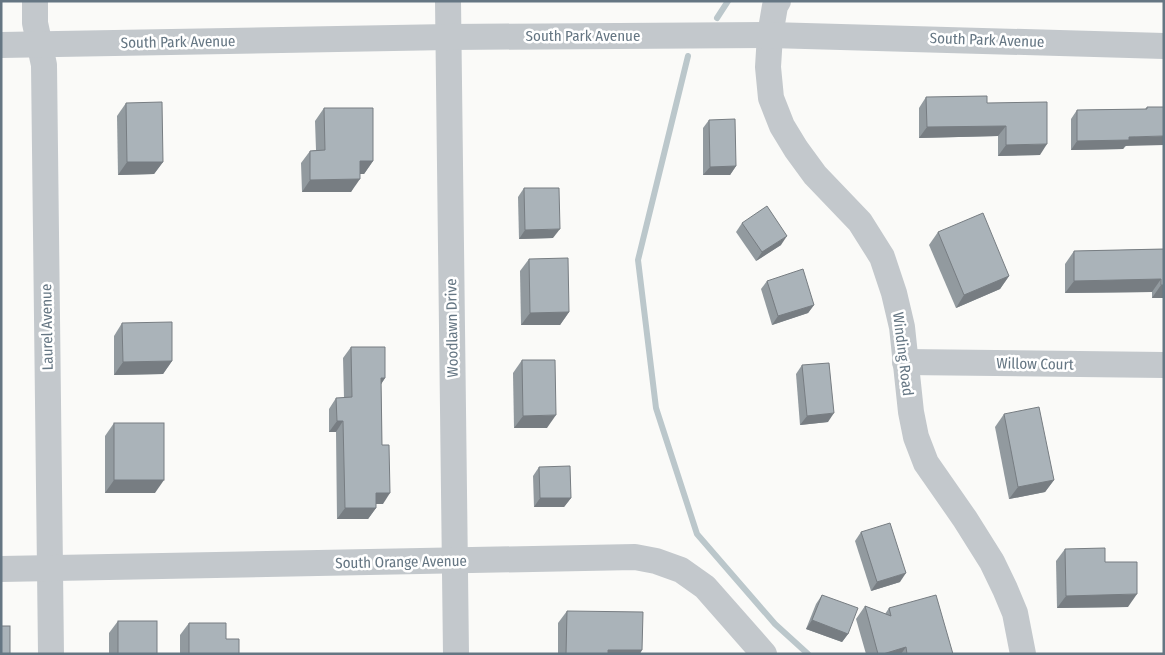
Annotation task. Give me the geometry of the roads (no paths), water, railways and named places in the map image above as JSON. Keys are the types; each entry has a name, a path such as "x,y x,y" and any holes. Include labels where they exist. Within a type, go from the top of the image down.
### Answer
{"street":[{"name":"Laurel Avenue","path":"35,1 34,22 44,65 51,654"},
{"name":"Woodlawn Drive","path":"448,1 456,654"},
{"name":"Winding Road","path":"778,1 775,6 770,35 768,67 771,98 782,126 796,150 815,175 860,222 882,257 894,293 902,327 910,412 916,437 926,463 965,519 992,562 1005,588 1015,613 1023,654"},
{"name":"South Park Avenue","path":"1,45 449,37 770,35 1164,46"},
{"name":"Willow Court","path":"905,362 1164,365"},
{"name":"South Orange Avenue","path":"1,569 635,557 656,561 681,570 705,587 764,654"}],"waterway":[{"path":"717,18 728,1"},
{"path":"688,56 638,260 656,408 697,534 775,624 808,654"}]}
